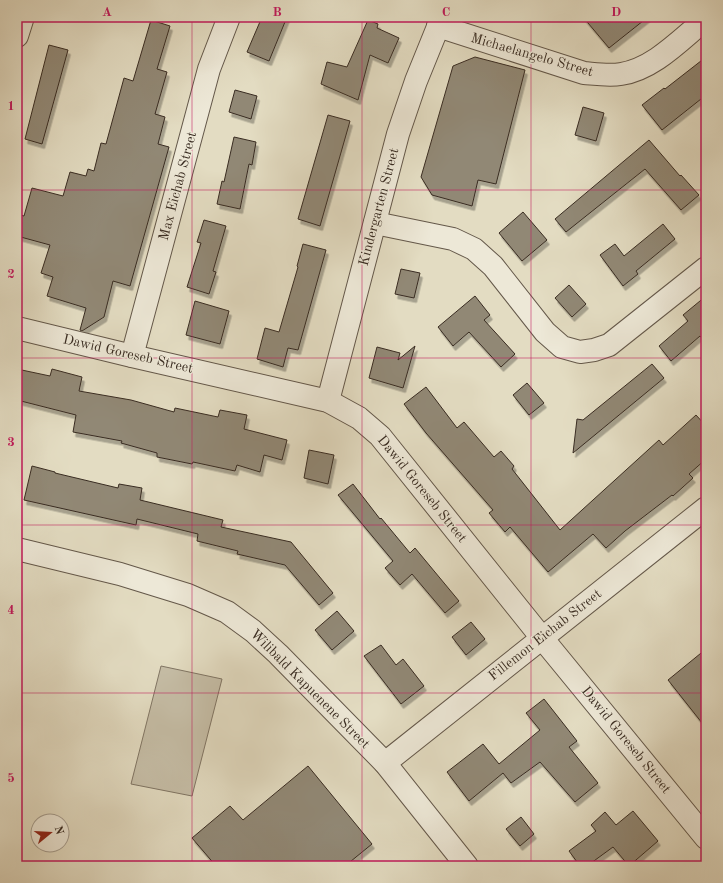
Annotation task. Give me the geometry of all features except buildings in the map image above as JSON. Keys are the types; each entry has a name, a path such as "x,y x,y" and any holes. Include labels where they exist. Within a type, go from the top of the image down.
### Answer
{"street":[{"path":"17,36 23,17"},
{"name":"Max Eichab Street","path":"132,356 209,69 229,17"},
{"name":"Michaelangelo Street","path":"440,22 584,72 614,74 636,70 654,61 706,19"},
{"name":"Kindergarten Street","path":"328,401 398,134 416,81 440,22"},
{"path":"375,223 453,239 474,249 493,266 545,332 562,347 580,352 594,350 610,345 706,268"},
{"name":"Dawid Goreseb Street","path":"17,328 328,401 359,418 380,436 542,638 706,838"},
{"name":"Fillemon Eichab Street","path":"385,763 706,508"},
{"name":"Wilibald Kapuenene Street","path":"17,549 120,574 188,595 227,612 253,631 278,654 385,763 467,866"}],"shaded area":[{"path":"161,666 222,679 192,796 131,784"}]}
